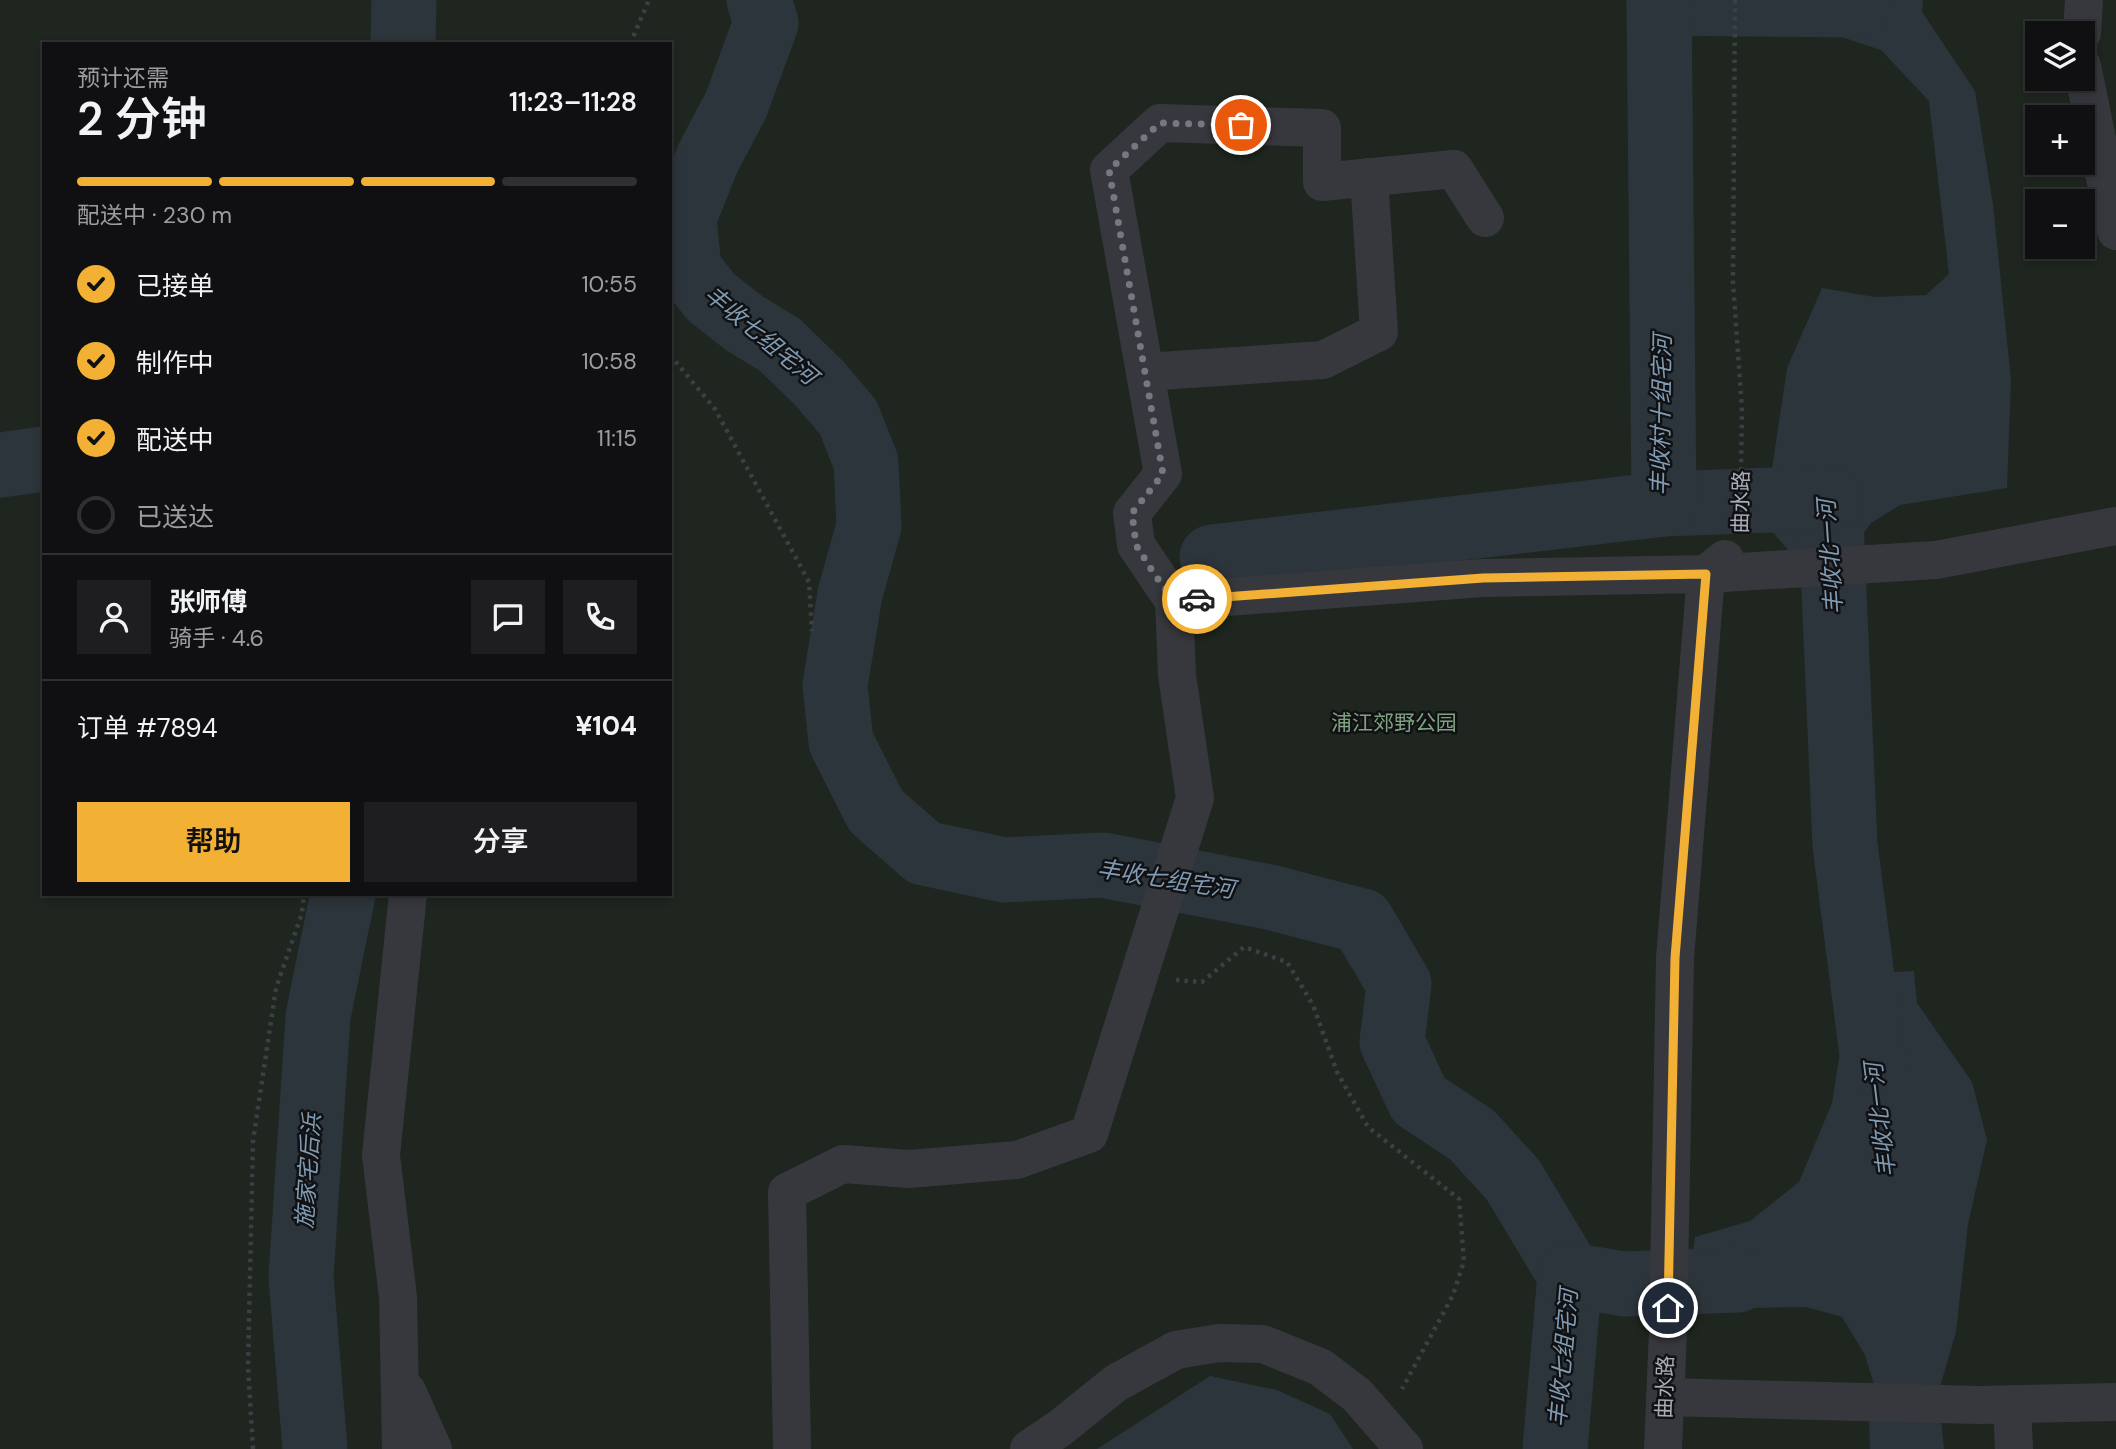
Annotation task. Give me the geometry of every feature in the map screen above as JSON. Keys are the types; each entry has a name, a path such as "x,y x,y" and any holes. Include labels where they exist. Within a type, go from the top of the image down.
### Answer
{"street":[{"path":"2083,21 2084,0"},
{"path":"2087,91 2116,231"},
{"path":"792,1449 787,1192 843,1164 909,1169 1017,1160 1089,1134 1195,798 1177,675 1174,601 1136,545 1132,513 1163,474 1109,170 1160,123 1322,128 1322,182 1454,169 1485,218"},
{"path":"1145,372 1323,360 1379,332 1368,177"},
{"path":"1174,601 1483,578 1706,574 1937,560 2116,526"},
{"name":"曲水路","path":"1663,1449 1668,1331 1675,958 1706,574 1740,547"},
{"path":"401,1449 398,1297 381,1155 408,896"},
{"path":"1029,1449 1116,1383 1175,1350 1219,1343 1263,1344 1320,1367 1357,1395 1393,1436"},
{"path":"399,1373 433,1449"},
{"path":"1665,1397 1938,1404 2116,1402"},
{"path":"2012,1404 2014,1449"}],"path":[{"path":"631,42 649,0"},
{"name":"曲水路","path":"1735,0 1733,282 1742,410 1740,547"},
{"path":"672,357 715,409 808,582 812,631"},
{"path":"253,1449 248,1367 253,1141 276,988 302,913 304,896"},
{"path":"1137,977 1202,982 1244,947 1287,962 1313,1005 1337,1072 1368,1127 1459,1199 1464,1261 1453,1295 1393,1436"}],"green space":[{"name":"浦江郊野公园","path":"0,0 2116,0 2116,1449 0,1449"}],"water":[{"path":"1769,0 1923,0 1922,12 1975,91 1993,205 2011,380 2007,488 1900,505 1871,523 1853,548 1790,552 1764,522 1787,368 1822,288 1875,297 1926,295 1949,274 1929,101 1881,50 1815,28 1769,22"},
{"path":"1914,971 1917,1003 1972,1082 1987,1140 1968,1224 1956,1332 1938,1394 1876,1391 1865,1355 1842,1317 1806,1307 1685,1309 1695,1237 1750,1221 1799,1182 1832,1103 1844,1027 1836,975"},
{"path":"1210,1376 1277,1390 1330,1414 1353,1449 1097,1449"},
{"path":"1869,1418 1941,1419 1944,1449 1870,1449"}],"waterway":[{"name":"施家宅后浜","path":"403,42 404,0"},
{"name":"丰收七组宅河","path":"759,0 766,23 736,105 708,158 684,218 689,269 711,297 744,323 780,345 819,383 848,417 866,462 869,526 850,594 835,685 841,742 876,811 924,853 1004,870 1103,865 1269,897 1362,921 1399,984 1392,1042 1419,1100 1472,1135 1513,1180 1570,1275 1555,1449"},
{"name":"丰收村十组宅河","path":"1212,557 1664,504 1659,0"},
{"name":"丰收北一河","path":"1659,3 1857,5"},
{"path":"0,465 42,459"},
{"name":"丰收北一河","path":"1830,498 1845,845 1873,1062"},
{"path":"1664,504 1830,498"},
{"name":"施家宅后浜","path":"315,1449 301,1277 318,1016 343,896"},
{"path":"1570,1275 1624,1284 1738,1280"}],"way so far":[{"path":"1197,599 1174,601 1136,545 1132,513 1163,474 1109,170 1160,123 1241,125"}],"route":[{"path":"1197,599 1483,578 1706,574 1675,958 1668,1308"}]}
